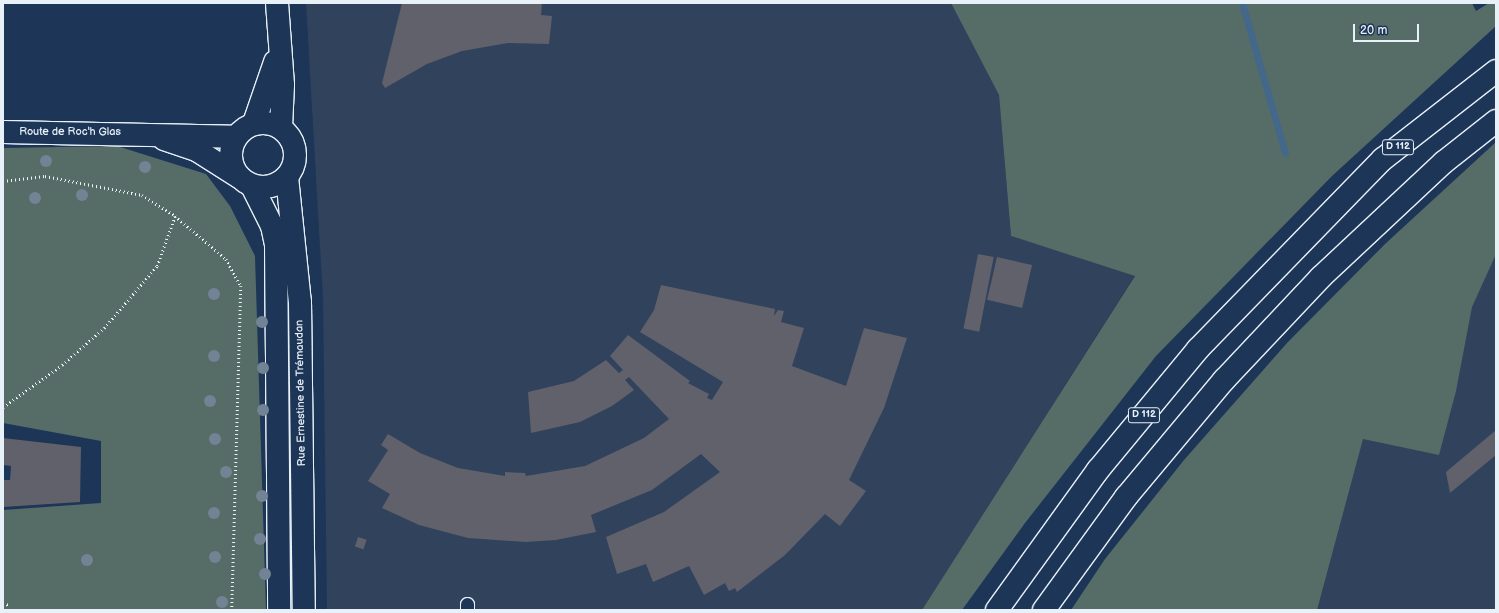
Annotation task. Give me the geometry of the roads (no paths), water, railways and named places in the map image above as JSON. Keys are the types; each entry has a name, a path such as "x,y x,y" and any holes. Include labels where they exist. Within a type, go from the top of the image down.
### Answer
{"main road":[{"path":"277,3 283,85 281,128"},
{"path":"254,123 268,123 281,128 295,149 287,176 277,184 245,182 231,165 230,151 235,137 254,123 270,85 279,45"},
{"name":"D 112","path":"997,610 1098,470 1198,350 1383,159 1496,71"},
{"path":"1044,610 1126,497 1224,380 1320,278 1444,162 1496,121"},
{"name":"Route de Roc'h Glas","path":"3,132 138,132 235,137"},
{"name":"Route de Roc'h Glas","path":"138,132 198,151 245,182"},
{"name":"Rue Ernestine de Trémaudan","path":"287,176 300,302 304,610"},
{"name":"Rue Ernestine de Trémaudan","path":"245,182 272,226 276,245 279,610"}],"waterway":[{"path":"1242,3 1285,153"}]}
